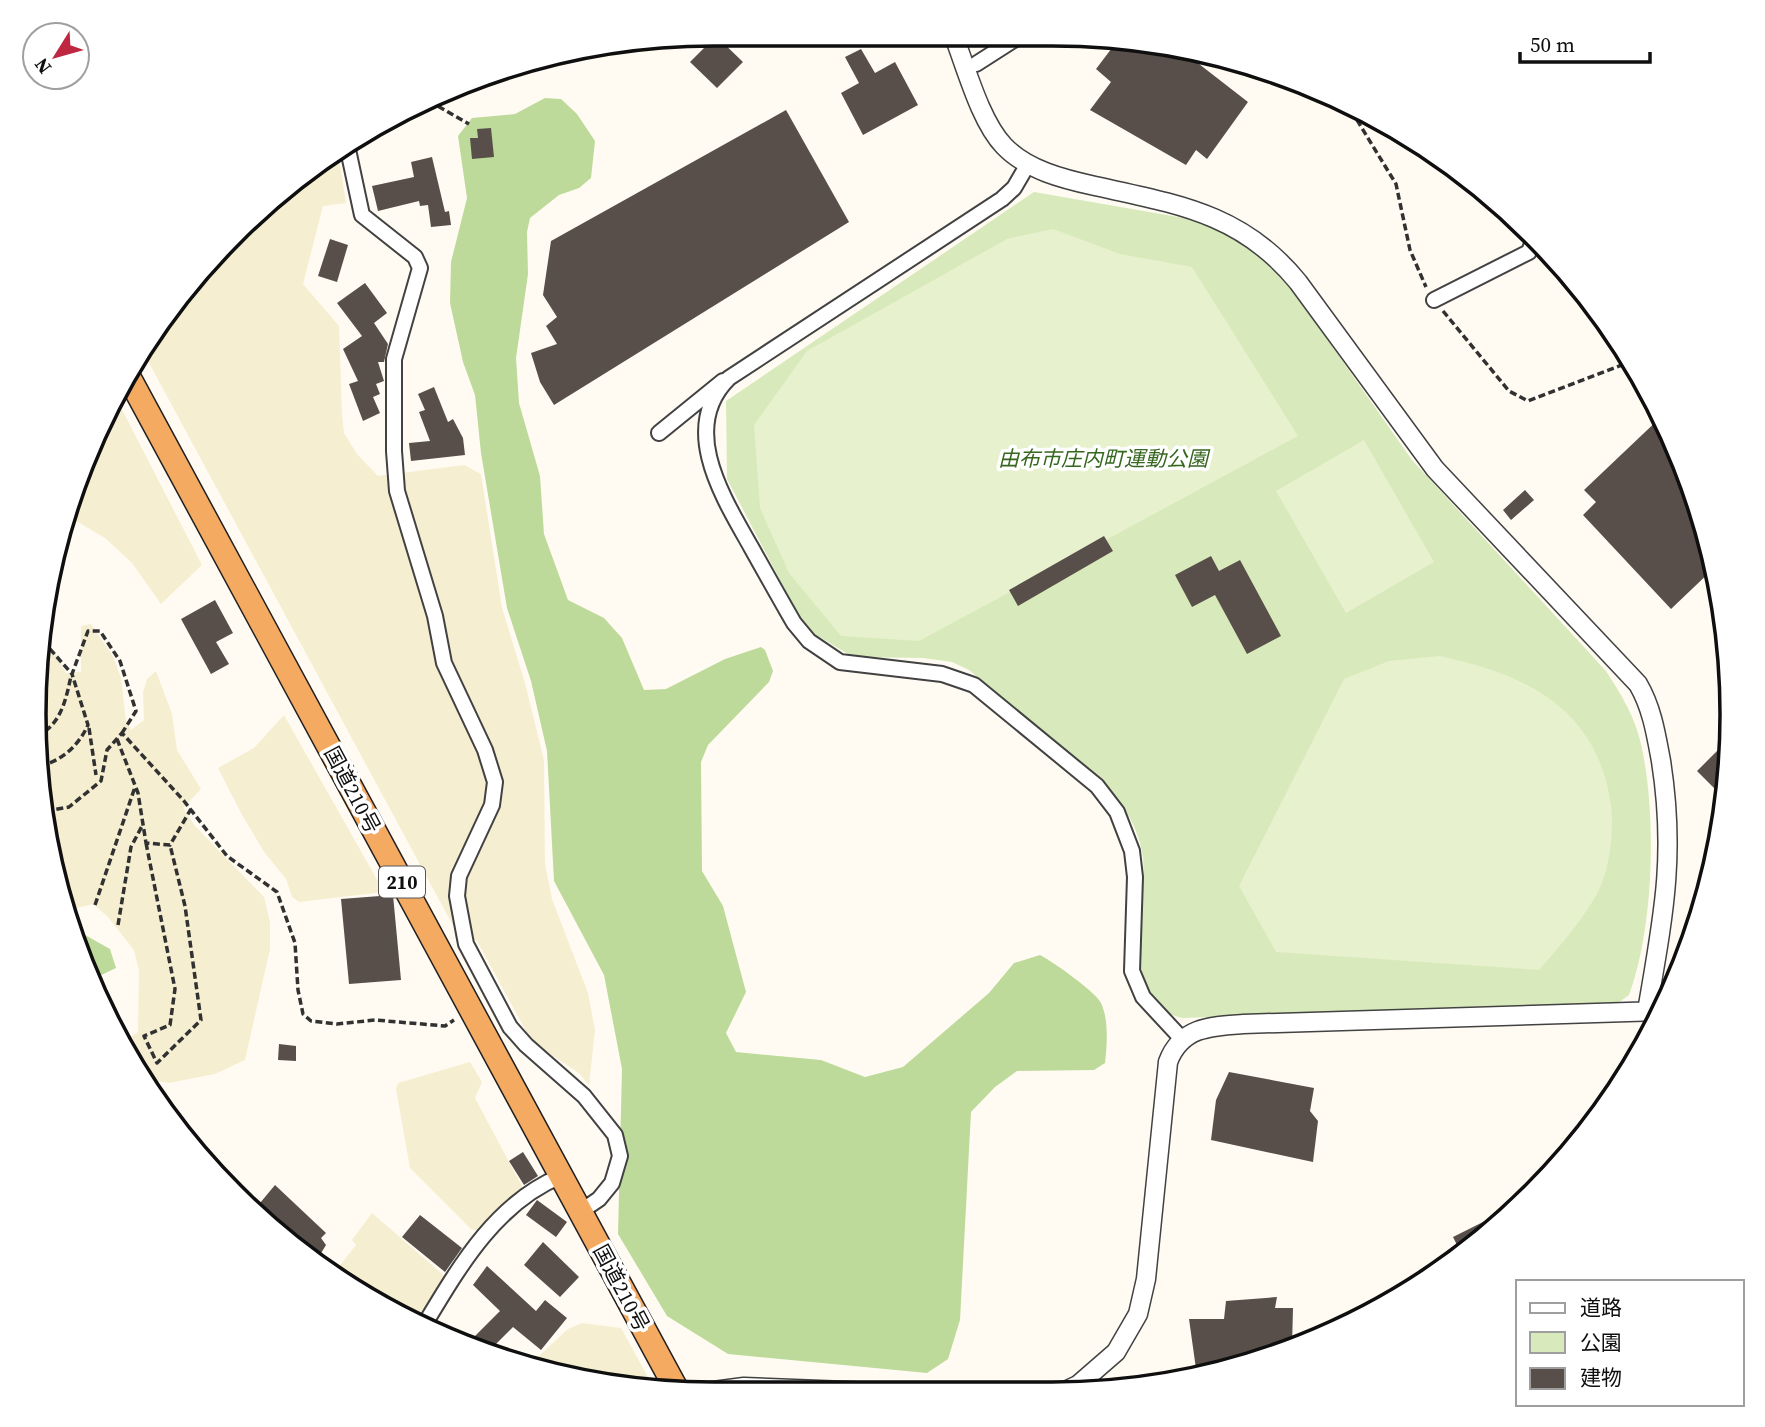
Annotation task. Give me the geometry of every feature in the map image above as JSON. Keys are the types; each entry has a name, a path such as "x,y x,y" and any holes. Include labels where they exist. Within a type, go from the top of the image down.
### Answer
{"highway":[{"name":"国道210号","path":"132,384 672,1380"}],"street":[{"path":"958,46 990,126 1003,145 1028,164 1082,183 1203,211 1234,226 1264,247 1298,282 1435,469 1633,677 1650,707 1657,736 1669,832 1667,895 1655,999"},
{"path":"976,64 1004,46"},
{"path":"348,154 362,215 415,257 420,268 394,359 394,452 397,491 435,616 444,663 485,750 495,782 492,805 457,882 466,944 517,1037 584,1096 615,1135 620,1156 612,1183 599,1199 580,1212"},
{"path":"660,433 695,401 736,372 1002,200 1014,188 1028,164"},
{"path":"1434,300 1529,251 1530,248"},
{"path":"736,372 719,388 710,413 707,439 711,470 719,491 794,623 809,641 840,662 942,674 974,685 1104,794 1123,825 1134,863 1132,971 1143,997 1182,1039"},
{"path":"1083,1381 1116,1352 1138,1314 1146,1279 1168,1062 1182,1039 1203,1028 1244,1024 1650,1011"},
{"path":"429,1318 473,1248 519,1199 561,1176"}],"path":[{"path":"437,106 469,124"},
{"path":"1356,119 1396,184 1410,250 1421,280 1434,300 1510,391 1528,401 1621,365"},
{"path":"46,726 61,712 88,631 100,631 120,661 136,711 107,750 101,781 69,807 52,810"},
{"path":"49,648 72,674 88,725 96,775"},
{"path":"48,763 65,755 81,741 88,725"},
{"path":"122,733 191,809 227,856 277,892 295,943 298,990 303,1014 311,1021 337,1024 375,1020 445,1026 471,1010"},
{"path":"117,739 135,786 175,989 170,1025 144,1036 157,1063 201,1020 185,906 170,845 191,809"},
{"path":"95,905 135,786"},
{"path":"118,925 131,847 143,824"},
{"path":"146,844 170,845"}],"shaded area":[{"path":"339,160 346,203 323,206 303,284 339,326 344,433 357,454 378,476 464,465 481,474 502,608 525,683 544,760 545,864 552,899 588,993 595,1030 589,1085 579,1073 532,1042 477,941 457,933 147,359 184,307 241,241 273,211"},
{"path":"120,406 202,565 161,604 132,563 105,538 74,520 96,458"},
{"path":"91,624 113,656 121,678 126,721 131,730 144,720 143,692 147,679 156,671 172,714 177,750 201,789 183,808 195,826 264,897 270,922 270,949 245,1060 215,1074 169,1083 155,1081 129,1038 138,1032 139,971 134,950 107,916 93,904 75,909 68,886 51,801 47,757 47,670 49,646 66,673 81,672 81,626"},
{"path":"284,715 384,892 299,902 292,897 286,879 264,852 241,813 218,768 254,748"},
{"path":"470,1062 482,1082 475,1098 523,1188 482,1232 471,1229 410,1168 396,1089 398,1083"},
{"path":"372,1213 447,1278 421,1314 339,1267 356,1245 352,1240"},
{"path":"582,1323 621,1328 648,1378 583,1369 537,1358 568,1329"}],"green space":[{"path":"545,98 561,99 577,114 595,141 591,178 579,188 559,195 530,218 527,232 528,274 516,358 519,403 540,476 544,534 568,600 604,618 622,638 644,690 666,689 725,659 761,647 765,650 773,671 769,682 708,745 701,762 702,871 723,906 746,992 726,1033 736,1052 821,1060 865,1077 903,1067 989,993 1014,963 1040,955 1091,991 1104,1010 1107,1033 1105,1063 1094,1070 1017,1071 995,1087 971,1112 960,1320 948,1359 927,1373 728,1354 667,1316 618,1234 622,1069 604,975 554,881 547,751 531,681 507,608 481,453 475,395 463,362 450,303 451,262 467,198 458,136 472,118 515,114"},
{"name":"由布市庄内町運動公園","path":"1034,192 1184,218 1214,227 1239,240 1284,278 1412,460 1606,671 1635,724 1646,772 1649,803 1651,837 1648,905 1644,937 1629,995 1618,1003 1182,1018 1162,1009 1149,993 1142,973 1141,847 1130,817 1104,782 969,670 952,662 923,658 853,657 813,633 800,618 727,479 726,401"},
{"path":"1053,229 1120,254 1192,267 1298,436 919,641 841,636 789,573 760,508 754,425 807,351 1007,239"},
{"path":"1364,440 1434,562 1346,613 1276,491"},
{"path":"1440,656 1472,664 1529,686 1553,701 1574,720 1591,743 1603,772 1612,816 1608,862 1597,894 1577,924 1539,970 1276,952 1239,886 1344,679 1389,661"},
{"path":"83,934 110,949 116,968 99,976"}],"building":[{"path":"706,46 726,46 743,62 717,88 690,62"},
{"path":"861,49 875,73 895,62 918,105 863,135 841,93 859,83 845,57"},
{"path":"1112,49 1182,58 1195,61 1248,102 1207,159 1196,150 1186,165 1090,110 1111,82 1096,69"},
{"path":"786,110 849,222 554,405 540,382 531,353 557,344 546,326 557,317 543,295 551,241"},
{"path":"491,128 494,157 472,159 470,138 478,138 477,129"},
{"path":"432,157 445,212 449,211 451,225 431,227 428,205 420,206 419,201 378,211 372,186 414,177 411,162"},
{"path":"330,239 348,245 337,282 318,276"},
{"path":"365,283 387,313 374,323 388,344 384,362 378,362 384,381 376,384 380,394 373,397 380,413 363,421 349,384 358,381 343,349 362,336 337,303"},
{"path":"434,387 448,422 453,419 463,438 465,455 411,461 409,443 430,441 419,412 425,410 418,394"},
{"path":"1654,424 1684,499 1705,576 1671,609 1583,515 1596,502 1584,490"},
{"path":"1525,490 1534,500 1511,520 1503,510"},
{"path":"1104,536 1113,551 1018,606 1009,590"},
{"path":"1211,556 1219,571 1240,560 1281,636 1247,654 1215,595 1192,607 1175,575"},
{"path":"215,600 233,633 216,642 229,664 211,674 181,619"},
{"path":"1718,750 1715,789 1697,771"},
{"path":"393,895 401,980 349,984 341,899"},
{"path":"279,1044 296,1046 296,1061 278,1060"},
{"path":"1229,1072 1314,1088 1310,1111 1318,1121 1313,1162 1211,1140 1216,1100"},
{"path":"523,1152 538,1176 524,1185 509,1161"},
{"path":"275,1185 326,1233 321,1238 326,1245 321,1253 273,1216 260,1203"},
{"path":"537,1200 567,1222 556,1237 526,1215"},
{"path":"420,1215 462,1248 445,1272 402,1237"},
{"path":"1487,1220 1457,1244 1453,1237"},
{"path":"543,1242 579,1277 560,1297 524,1265"},
{"path":"487,1266 536,1311 545,1300 567,1318 541,1350 513,1327 495,1345 474,1337 500,1311 473,1285"},
{"path":"1277,1297 1275,1308 1293,1308 1292,1336 1196,1366 1189,1319 1224,1319 1226,1301"}]}
